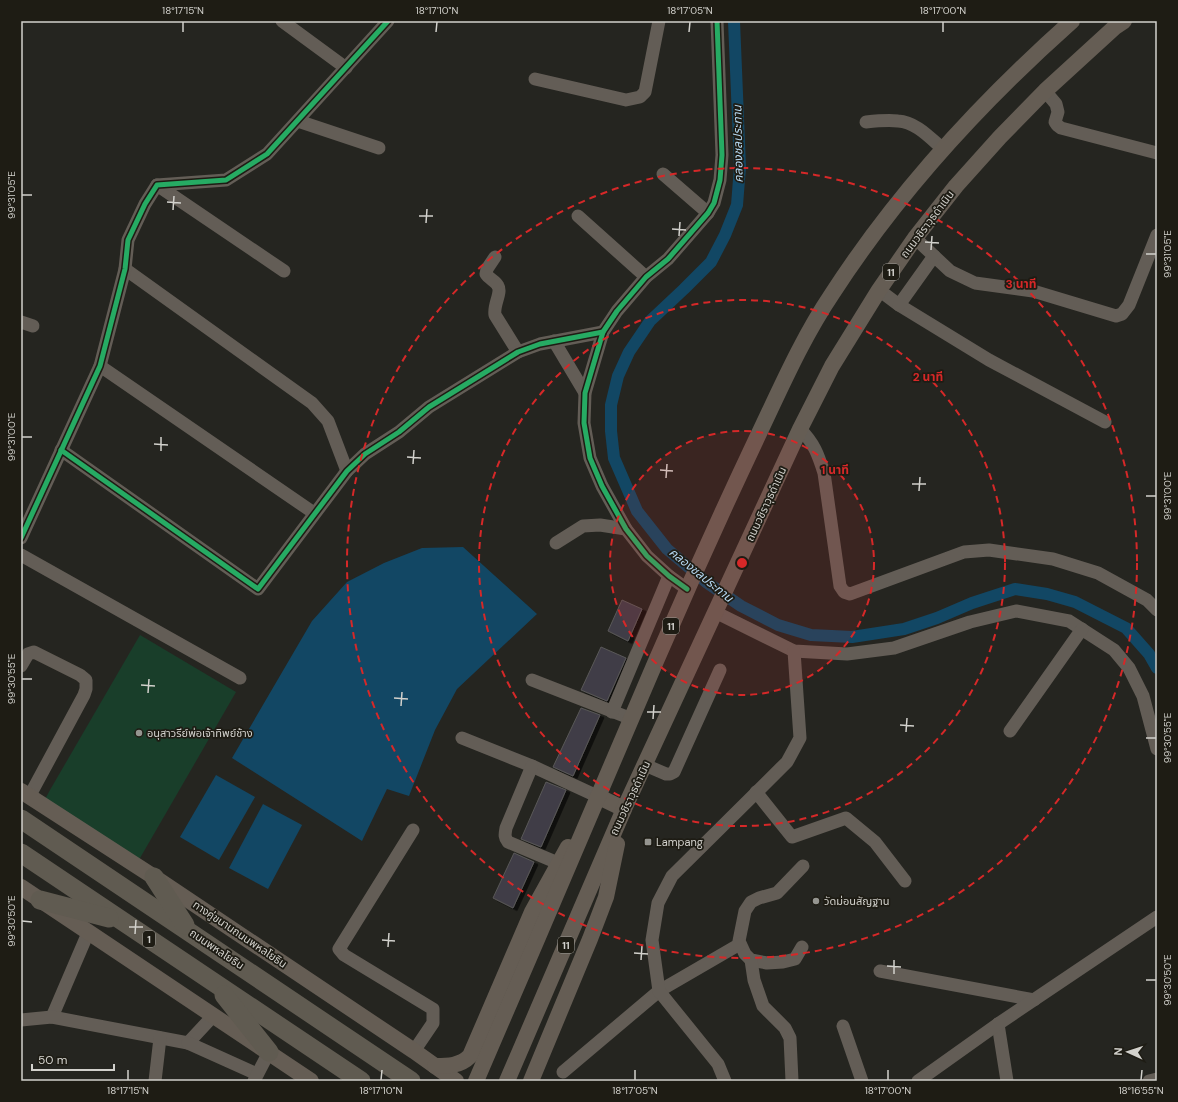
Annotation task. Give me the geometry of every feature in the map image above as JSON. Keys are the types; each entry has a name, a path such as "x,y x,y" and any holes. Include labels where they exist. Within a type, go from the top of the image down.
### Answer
{"highway":[{"name":"ถนนพหลโยธิน","path":"21,819 189,930 411,1081"},
{"name":"1","path":"21,853 361,1081"},
{"path":"154,877 189,930"},
{"path":"40,900 122,921"},
{"path":"213,982 269,1052"}],"main road":[{"name":"11","path":"476,1081 702,555 802,344 830,297 860,252 932,160 1027,61 1072,21"},
{"name":"ถนนวชิราวุธดำเนิน","path":"507,1081 624,809 800,429 832,366 879,290 915,238 956,186 1000,137 1046,91 1115,27 1124,21"},
{"name":"ทางคู่ขนานถนนพหลโยธิน","path":"25,794 154,877 414,1051 456,1081"},
{"path":"435,1066 453,1065 466,1060 470,1056 532,912 558,863 599,797 624,809 606,897 590,940 531,1081"},
{"path":"21,888 212,1016 269,1052 310,1081"}],"street":[{"path":"282,21 346,68"},
{"path":"157,186 226,180 267,154 388,21"},
{"path":"535,79 626,100 640,97 645,92 659,21"},
{"path":"687,589 669,576 647,556 626,529 602,486 590,458 584,422 585,393 603,332 617,310 646,277 668,259 708,213 714,203 720,180 722,155 717,21"},
{"path":"1046,91 1056,104 1058,112 1055,122 1061,128 1157,153"},
{"path":"298,121 380,148"},
{"path":"866,122 898,121 909,123 919,129 943,149"},
{"path":"663,174 708,213"},
{"path":"22,534 100,366 125,269 128,240 145,204 157,186"},
{"path":"157,186 284,270"},
{"path":"578,216 646,277"},
{"path":"915,238 950,271 975,283 1033,291 1116,316 1122,314 1129,305 1157,234"},
{"path":"899,305 934,256"},
{"path":"495,257 487,269 486,274 498,286 499,293 494,309 495,315 518,352"},
{"path":"125,269 312,402 328,421 346,471"},
{"path":"879,290 899,305 989,360 1105,422"},
{"path":"61,450 258,589 346,471 365,454 399,432 429,407 518,352 540,344 603,332"},
{"path":"554,341 585,393"},
{"path":"100,366 314,513"},
{"path":"800,429 810,439 818,455 824,473 840,586 844,592 850,594 964,552 989,550 1053,559 1098,573 1147,600 1157,610"},
{"path":"556,543 583,526 600,525 626,529"},
{"path":"21,555 240,678"},
{"path":"612,712 669,576"},
{"path":"716,612 794,651 847,654 894,648 970,622 1016,611 1069,621 1114,650 1129,668 1144,696 1157,749"},
{"path":"1010,730 1082,629"},
{"path":"725,1081 718,1064 659,991 652,940 658,903 672,876 787,762 800,738 794,651"},
{"path":"21,666 28,654 34,652 80,675 86,680 84,695 25,794"},
{"path":"645,765 666,774 674,772 720,670"},
{"path":"532,680 632,719"},
{"path":"462,738 532,766 599,797"},
{"path":"532,766 506,828 504,835 505,839 508,842 558,863"},
{"path":"756,792 792,837 846,818 875,842 905,881"},
{"path":"413,830 339,949 344,955 433,1010 433,1023 414,1051"},
{"path":"802,947 795,959 783,962 767,963 751,960 745,954 739,941 745,911 751,902 777,893 803,866"},
{"path":"918,1081 998,1024 1157,917"},
{"path":"52,1017 88,933"},
{"path":"563,1072 659,991 740,944"},
{"path":"751,960 754,980 764,1006 785,1028 790,1038 792,1081"},
{"path":"880,971 1034,1000"},
{"path":"188,1043 212,1016"},
{"path":"21,1020 52,1017 188,1043 256,1078 269,1052"},
{"path":"998,1024 1007,1081"},
{"path":"843,1026 862,1081"},
{"path":"155,1081 160,1038"},
{"path":"1149,1081 1157,1079"}],"green space":[{"path":"140,635 236,692 136,865 42,805"}],"water":[{"path":"463,547 537,614 457,689 435,730 409,796 387,789 362,841 232,758 312,621 347,582 384,563 422,548"},
{"path":"216,775 255,797 219,860 180,837"},
{"path":"263,804 302,825 268,889 229,868"}],"building":[{"path":"622,600 642,609 628,641 608,631"},
{"path":"601,647 626,658 607,701 581,690"},
{"path":"581,708 600,715 573,776 553,767"},
{"path":"546,782 566,790 541,847 521,839"},
{"path":"514,853 534,862 513,908 493,898"}],"waterway":[{"name":"คลองชลประทาน","path":"734,21 740,167 737,205 725,235 711,262 650,321 629,352 618,376 611,405 611,431 614,458 637,511 667,549 706,582 741,606 778,625 811,635 852,637 904,629 937,618 972,603 1015,589 1047,594 1075,602 1126,628 1149,654 1157,668"}],"cycle path":[{"path":"21,538 100,366 125,269 128,240 145,204 157,185 226,180 267,154 388,21"},
{"path":"687,589 669,576 647,556 626,529 602,486 590,458 584,423 585,393 603,332 617,311 646,277 668,259 708,213 714,203 720,180 722,155 717,21"},
{"path":"61,450 258,589 347,471 365,454 399,432 429,407 518,352 540,344 603,332"}],"place":[{"name":"อนุสาวรีย์พ่อเจ้าทิพย์ช้าง","path":"139,733"},
{"name":"Lampang","path":"648,842"},
{"name":"วัดม่อนสัญฐาน","path":"816,901"}]}
